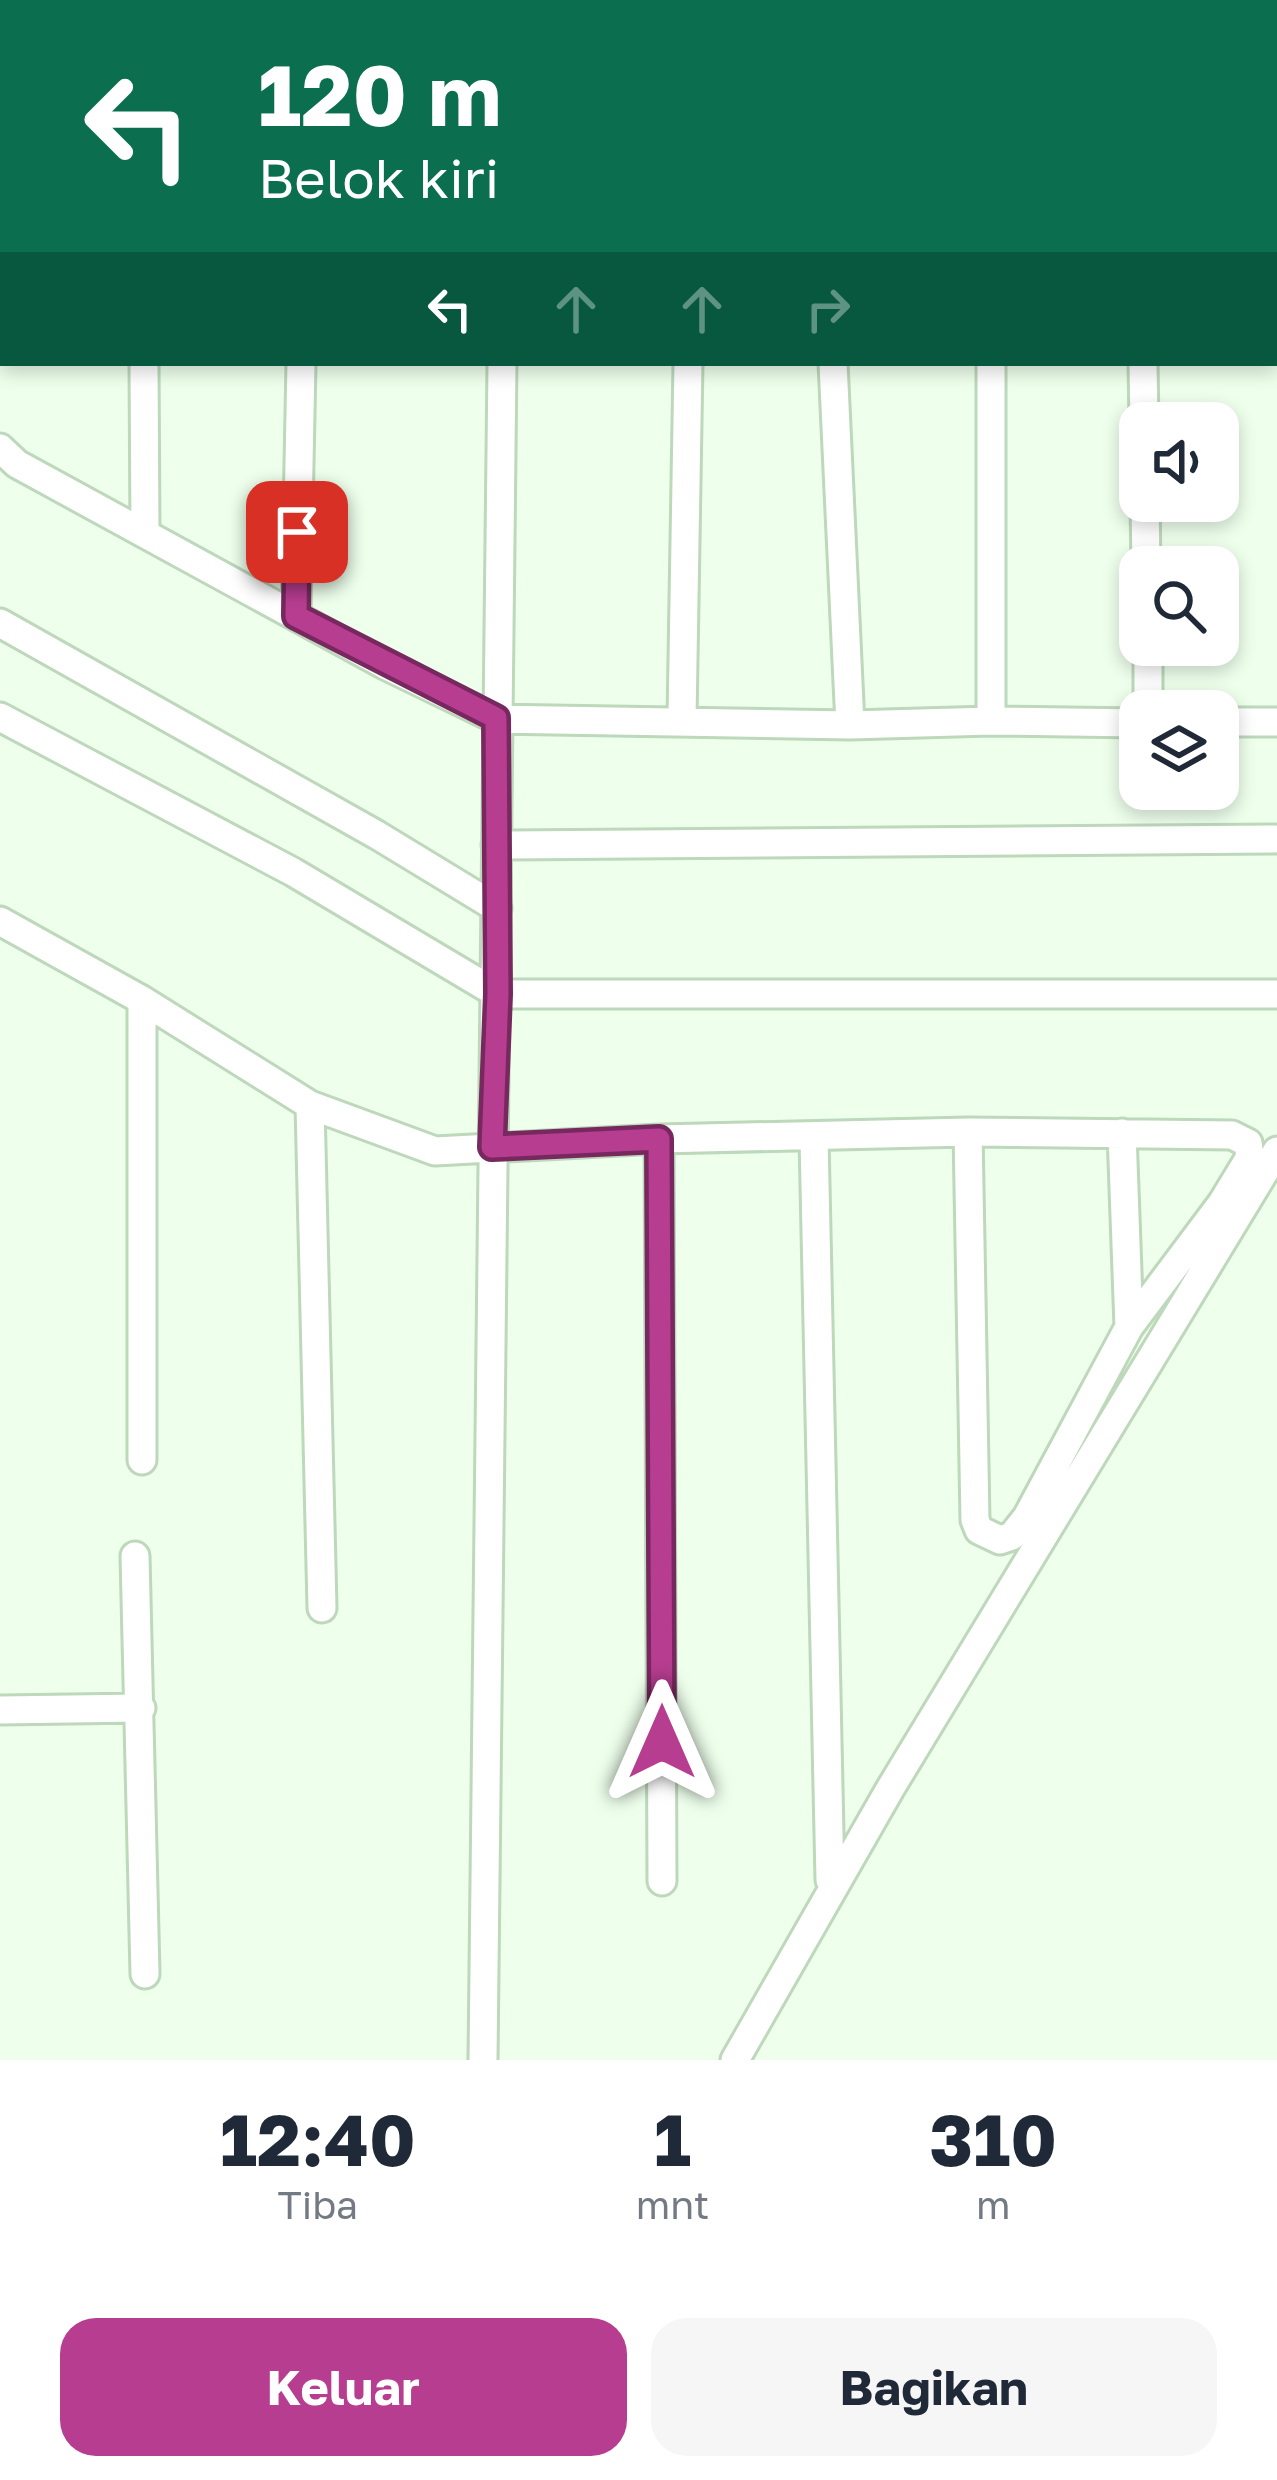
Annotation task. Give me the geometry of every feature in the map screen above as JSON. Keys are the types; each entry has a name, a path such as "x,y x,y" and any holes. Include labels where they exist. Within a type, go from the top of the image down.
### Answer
{"street":[{"path":"145,366 145,534"},
{"path":"296,616 301,366"},
{"path":"483,2060 502,366"},
{"path":"682,719 688,366"},
{"path":"833,366 850,725"},
{"path":"991,366 992,721"},
{"path":"1143,366 1144,402"},
{"path":"0,448 17,464 145,534 496,718 850,725 1119,722"},
{"path":"0,622 377,835 496,908"},
{"path":"0,717 293,872 498,994 1277,994"},
{"path":"1239,722 1277,722"},
{"path":"496,845 1275,839"},
{"path":"0,921 142,1000 310,1105 436,1151 659,1139 968,1132 1232,1135 1249,1143 1250,1157 1222,1203 1129,1327 1027,1517 1012,1536 1000,1540 988,1538 975,1520 968,1132"},
{"path":"142,1000 142,1460"},
{"path":"310,1105 322,1608"},
{"path":"1122,1133 1129,1327"},
{"path":"814,1138 830,1880"},
{"path":"659,1139 662,1880"},
{"path":"735,2060 890,1790 1277,1151"},
{"path":"135,1556 145,1974"},
{"path":"0,1710 141,1708"}],"route":[{"path":"297,532 296,616 496,718 498,994 492,1147 659,1139 662,1742"}]}
